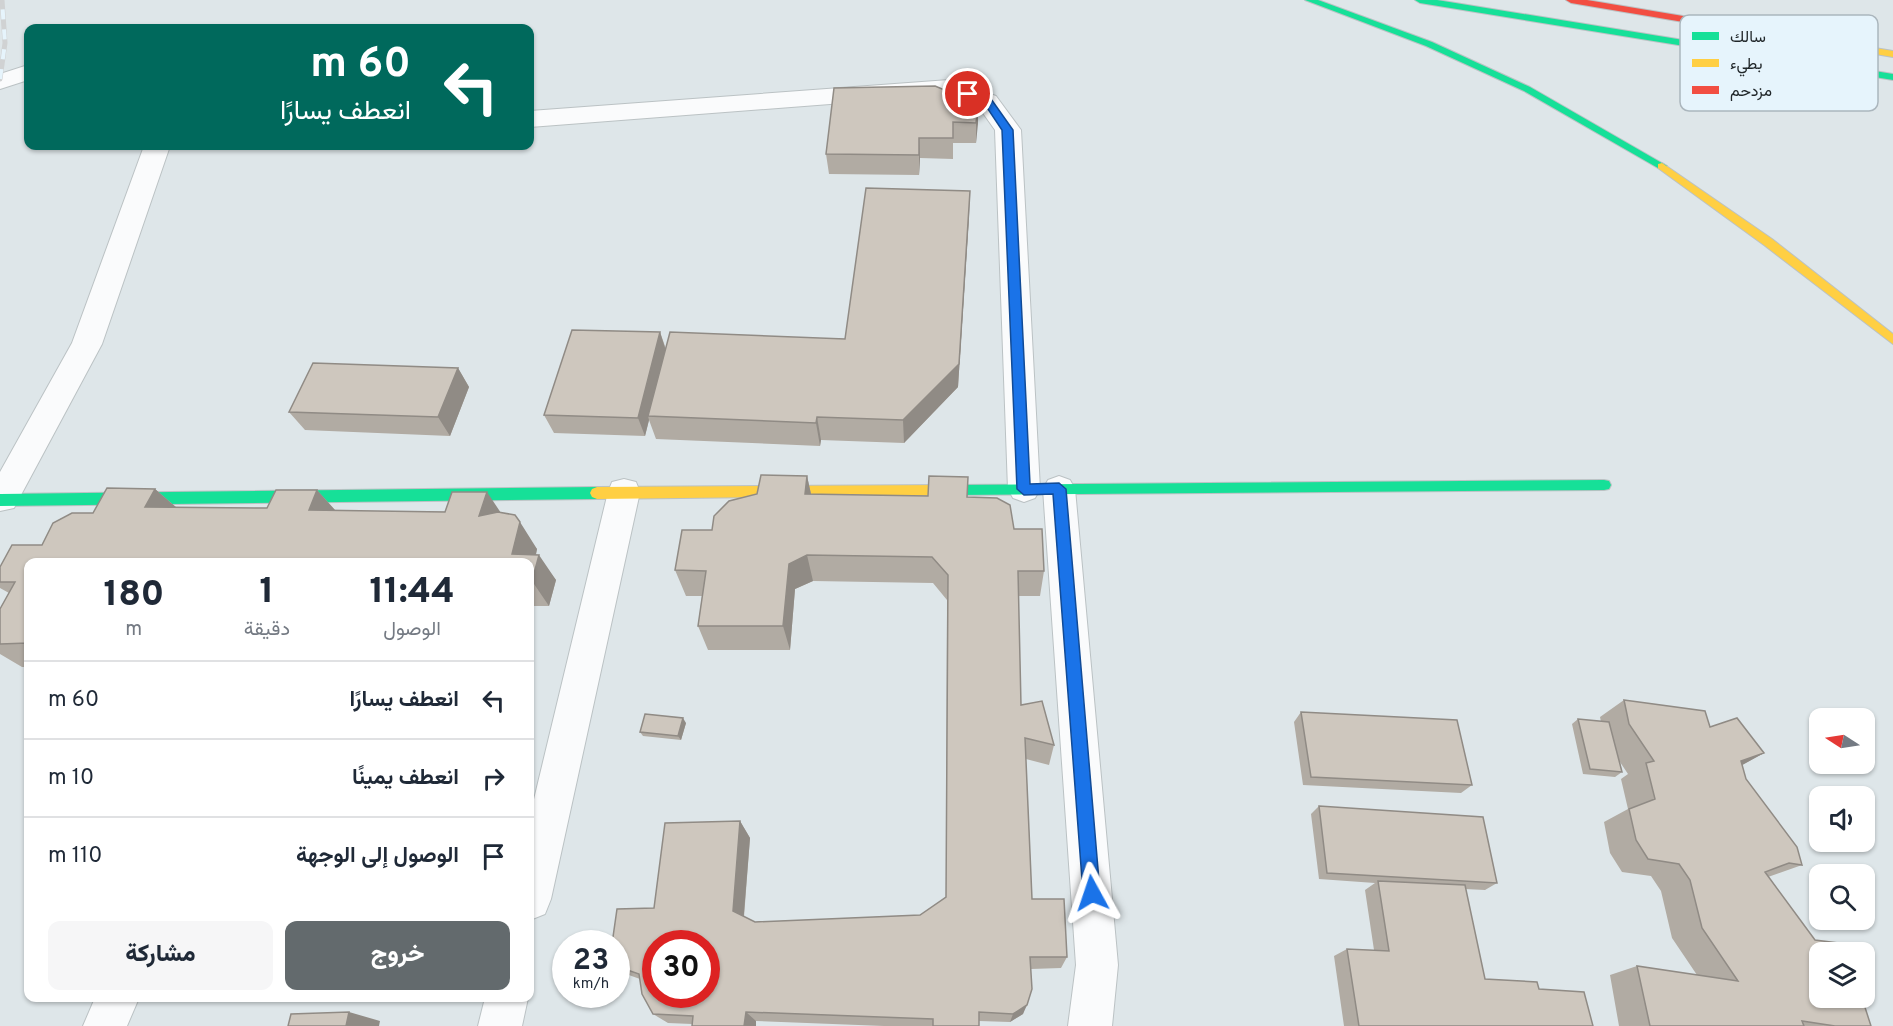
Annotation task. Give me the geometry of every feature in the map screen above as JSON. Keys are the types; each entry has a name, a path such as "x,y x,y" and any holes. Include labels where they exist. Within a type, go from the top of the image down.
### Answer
{"main road":[{"path":"1310,0 1440,49 1527,89 1647,154 1768,242 1893,340"},
{"path":"1420,0 1680,43"},
{"path":"1571,0 1680,18"},
{"path":"1878,52 1893,54"},
{"path":"1878,75 1893,77"},
{"path":"1,499 1604,485"}],"street":[{"path":"0,82 24,73"},
{"path":"534,120 949,87 987,101 1008,130 1041,489 1097,965 1090,1026"},
{"path":"1,499 87,344 156,150"},
{"path":"534,883 624,492"},
{"path":"105,1026 115,1002"},
{"path":"500,1026 506,1002"}],"building":[{"path":"935,86 978,104 976,123 953,122 953,138 919,138 919,155 826,154 834,88"},
{"path":"866,188 970,191 959,364 903,420 817,417 816,423 648,416 670,332 845,339"},
{"path":"572,330 660,332 638,418 544,415"},
{"path":"313,363 458,368 438,417 289,412"},
{"path":"761,475 807,476 805,494 928,496 929,476 968,477 967,497 997,498 1010,505 1014,529 1042,529 1044,571 1018,571 1021,705 1042,701 1054,745 1025,738 1032,899 1064,899 1067,957 1030,957 1032,989 1027,1005 1013,1014 979,1012 979,1026 933,1026 933,1019 746,1012 744,1026 692,1026 693,1016 653,1014 650,1008 720,1008 720,930 642,930 642,994 639,974 630,971 630,930 614,930 617,909 654,908 665,823 740,821 733,911 755,922 920,915 946,897 948,575 932,557 807,555 789,564 783,626 698,626 706,571 675,570 682,530 712,530 714,516 729,501 757,494"},
{"path":"107,488 155,489 145,507 267,508 276,490 317,490 309,510 445,512 452,492 487,492 479,516 498,512 515,515 520,522 512,554 539,555 534,574 534,558 24,558 24,643 0,644 0,609 15,582 0,582 0,567 12,545 42,545 53,523 72,513 93,513"},
{"path":"1624,700 1705,711 1710,727 1737,718 1764,753 1741,761 1746,779 1797,847 1802,865 1789,863 1765,872 1815,940 1830,942 1809,942 1809,1008 1865,1008 1871,1026 1835,1026 1802,1021 1804,1026 1650,1026 1637,966 1738,981 1702,928 1690,880 1679,864 1648,859 1636,840 1629,809 1655,799 1646,763 1654,761 1629,724"},
{"path":"1301,712 1457,720 1472,785 1311,777"},
{"path":"645,714 683,718 678,736 640,732"},
{"path":"1578,719 1609,722 1622,772 1590,769"},
{"path":"1319,806 1483,817 1497,883 1327,873"},
{"path":"1378,881 1465,885 1485,979 1537,982 1539,989 1584,992 1593,1026 1359,1026 1347,949 1389,951"},
{"path":"349,1012 346,1026 288,1026 291,1014"}],"railway":[{"path":"0,79 5,43 2,0"}],"traffic: fast":[{"path":"1310,0 1429,44 1527,89 1662,166"},
{"path":"1420,0 1680,42"},
{"path":"1878,75 1893,77"},
{"path":"952,490 1604,485"},
{"path":"0,500 597,493"}],"traffic: slow":[{"path":"1878,52 1893,54"},
{"path":"1662,166 1768,242 1893,340"},
{"path":"597,493 952,490"}],"traffic: jam":[{"path":"1571,0 1680,18"}],"route":[{"path":"968,94 987,101 1008,130 1024,489 1059,489 1092,893"}]}
